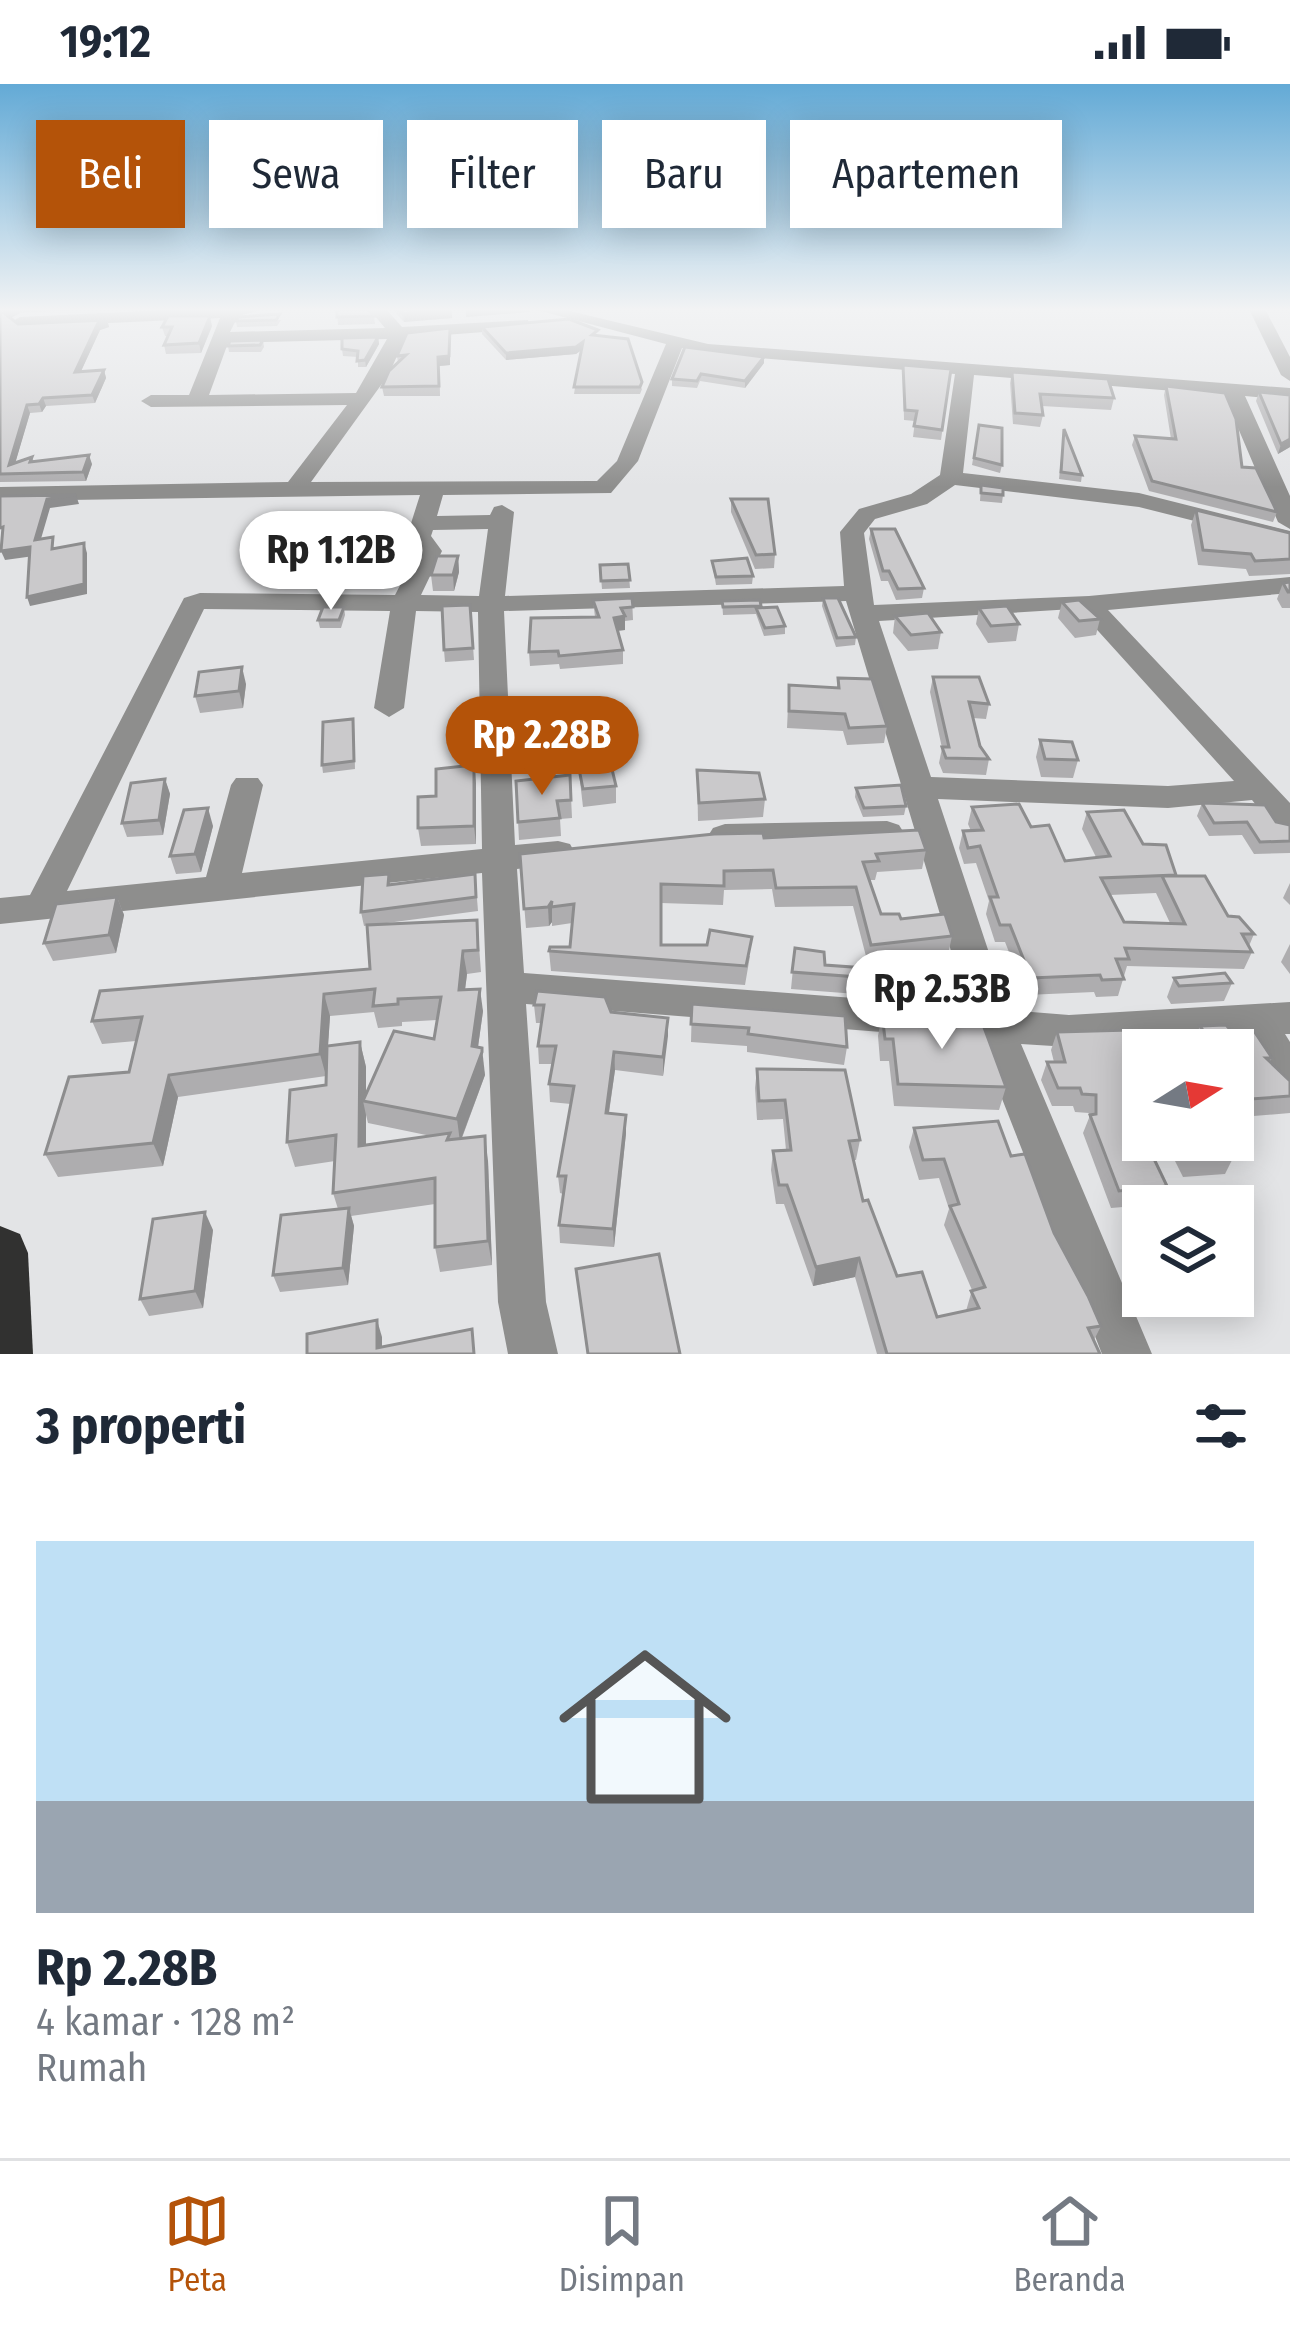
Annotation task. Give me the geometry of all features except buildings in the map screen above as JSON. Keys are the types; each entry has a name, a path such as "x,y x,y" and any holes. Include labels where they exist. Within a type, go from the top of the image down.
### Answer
{"highway":[{"path":"0,1253 3,1354"}],"street":[{"path":"198,398 210,368"},
{"path":"294,490 383,368"},
{"path":"0,494 578,491 611,483 623,472 662,368"},
{"path":"953,368 1290,394"},
{"path":"951,478 965,369"},
{"path":"1232,390 1290,522"},
{"path":"152,400 363,399"},
{"path":"1127,1354 993,1025 928,832 861,603 852,532 867,514 919,499 951,478 1138,500 1219,517 1250,535 1290,538"},
{"path":"389,708 404,604 430,550 429,544 418,539 433,490"},
{"path":"424,523 501,517 491,604 491,703 522,1302 532,1354"},
{"path":"42,906 194,604 209,598 404,604 1072,600 1086,604 1290,585"},
{"path":"1086,604 1290,824"},
{"path":"221,885 248,785"},
{"path":"915,787 1168,797 1260,789"},
{"path":"692,838 928,832"},
{"path":"0,911 221,885 501,861 586,848"},
{"path":"507,987 1070,1030 1272,1020 1290,1074"}]}
